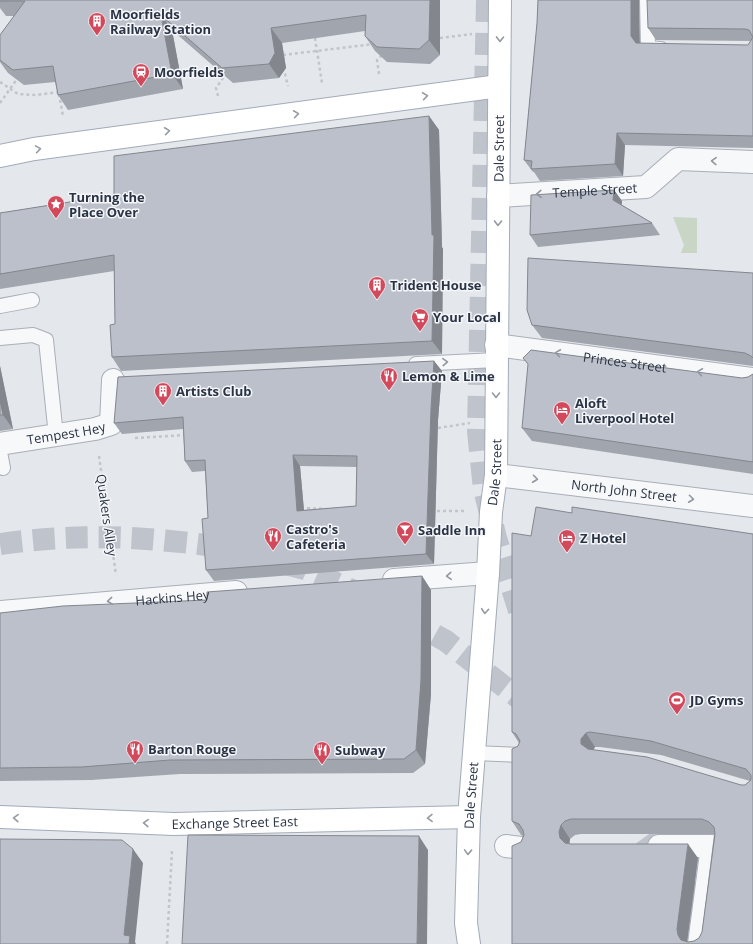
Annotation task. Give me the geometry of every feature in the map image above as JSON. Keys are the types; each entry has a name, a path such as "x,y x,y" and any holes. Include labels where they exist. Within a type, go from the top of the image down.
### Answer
{"main road":[{"name":"Dale Street","path":"469,944 466,923 469,817 488,573 491,512 496,475 500,0"},
{"path":"0,156 41,148 499,86"},
{"name":"Exchange Street East","path":"0,817 174,824 469,817"}],"street":[{"name":"Temple Street","path":"498,196 646,188 678,159 753,162"},
{"name":"Princes Street","path":"496,352 753,379"},
{"name":"Tempest Hey","path":"0,444 56,436 103,427 120,380"},
{"name":"North John Street","path":"496,475 753,506"},
{"path":"371,582 488,573"},
{"name":"Hackins Hey","path":"0,612 120,600 253,590"},
{"path":"635,846 712,846 699,944"}],"lane":[{"path":"647,0 648,48 678,49"},
{"path":"0,306 32,300"},
{"path":"0,338 33,335 46,340 56,436"},
{"path":"402,365 496,352"},
{"path":"0,452 3,468"},
{"path":"474,753 522,756"}],"path":[{"path":"315,38 326,110"},
{"path":"283,54 376,44"},
{"path":"378,60 384,53"},
{"path":"278,69 285,74"},
{"path":"0,103 17,79"},
{"path":"0,82 18,94 36,96 65,91"},
{"path":"58,89 59,96"},
{"path":"103,427 121,439 188,435"},
{"name":"Quakers Alley","path":"103,427 120,600"},
{"path":"294,508 333,509"},
{"path":"167,944 173,849"}],"green space":[{"path":"673,217 697,218 697,253 681,253 684,245"}],"building":[{"path":"0,0 430,0 429,40 419,49 377,47 365,36 366,15 271,28 275,53 269,64 222,68 161,15 172,74 58,95 53,66 13,70 0,60 0,35 25,1"},
{"path":"538,0 631,0 631,36 636,43 748,45 753,37 753,136 617,133 615,164 531,169 532,161 524,160"},
{"path":"647,0 753,0 753,37 749,30 745,29 648,28"},
{"path":"429,116 432,235 434,235 432,341 112,357 110,325 115,324 114,255 0,274 0,213 114,195 114,156"},
{"path":"614,190 613,200 652,223 530,235 531,195"},
{"path":"528,258 753,273 753,358 745,353 532,325 527,310"},
{"path":"531,350 742,378 753,374 753,462 522,428 528,364 523,358"},
{"path":"434,361 426,554 206,570 202,519 208,518 205,460 185,461 183,417 114,423 118,377","holes":["293,455 357,456 356,506 297,511"]},
{"path":"0,400 3,415 0,415"},
{"path":"536,507 572,513 572,507 753,534 753,944 512,944 512,846 521,842 524,835 519,824 512,821 512,749 518,746 520,741 516,734 512,732 512,533 531,536","holes":["590,732 651,741 746,769 751,775 751,780 745,785 741,785 647,757 588,749 581,744 581,739 586,733","571,819 702,819 709,822 714,827 715,834 702,932 699,938 688,942 681,940 677,929 688,844 565,843 560,838 559,832 561,825 565,821"]},
{"path":"422,576 421,680 416,750 404,759 170,760 82,767 0,768 0,613 63,606 207,600 207,592"},
{"path":"188,835 419,836 417,944 182,944"},
{"path":"0,839 122,840 133,849 124,935 130,936 129,944 0,944"}],"tunnel":[{"path":"487,0 478,431 484,489 496,538 521,617"},
{"path":"0,544 43,539 106,537 148,539 210,545 233,550"},
{"path":"286,564 305,569 363,595"},
{"path":"406,619 446,641 535,711"},
{"path":"626,810 648,841 732,944"}],"place":[{"name":"Moorfields Railway Station","path":"97,36"},
{"name":"Moorfields","path":"141,87"},
{"name":"Turning the Place Over","path":"56,219"},
{"name":"Trident House","path":"377,300"},
{"name":"Your Local","path":"420,332"},
{"name":"Lemon & Lime","path":"389,391"},
{"name":"Artists Club","path":"163,406"},
{"name":"Aloft Liverpool Hotel","path":"562,425"},
{"name":"Saddle Inn","path":"405,545"},
{"name":"Castro's Cafeteria","path":"273,551"},
{"name":"Z Hotel","path":"567,553"},
{"name":"JD Gyms","path":"677,715"},
{"name":"Barton Rouge","path":"135,764"},
{"name":"Subway","path":"322,765"}]}
